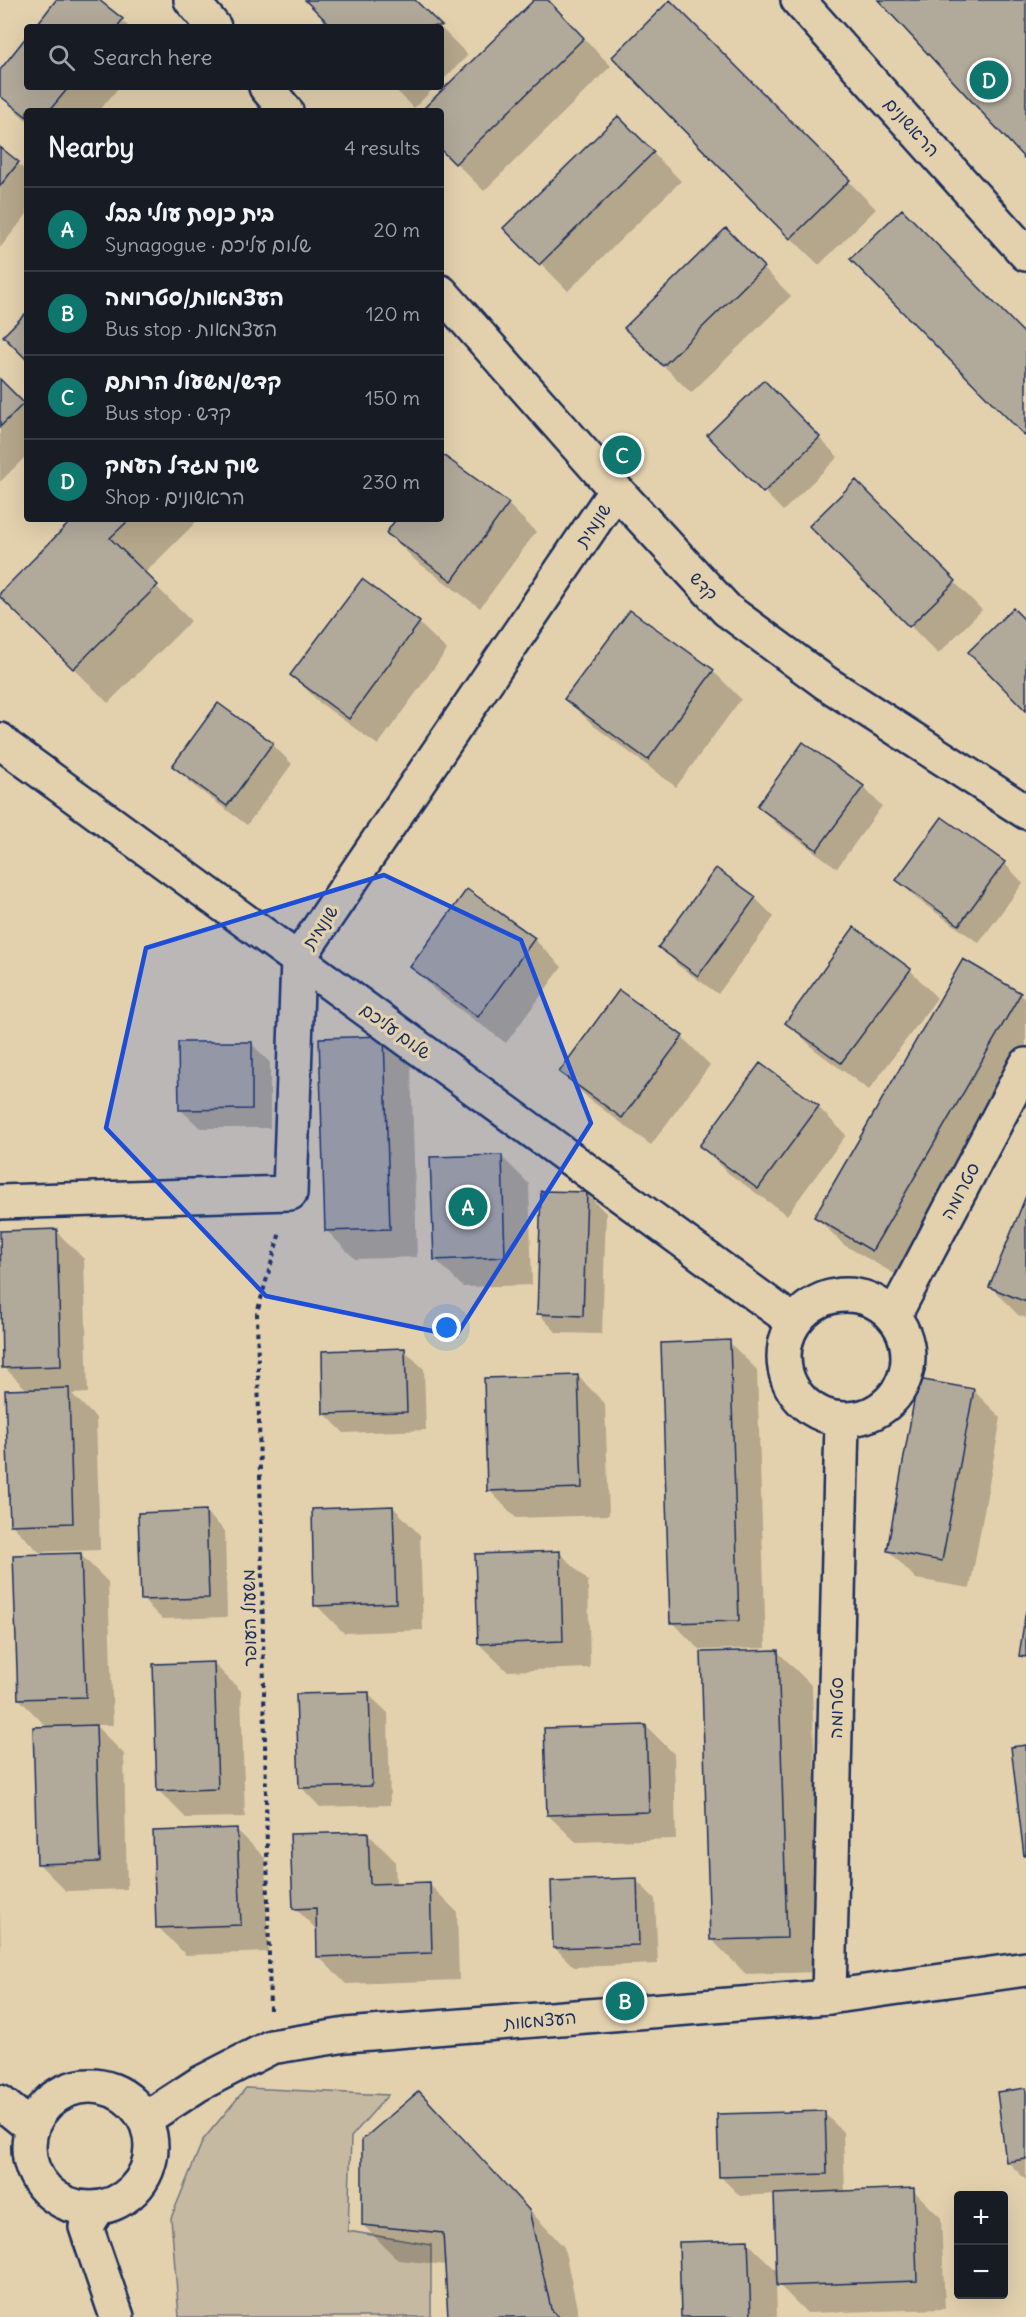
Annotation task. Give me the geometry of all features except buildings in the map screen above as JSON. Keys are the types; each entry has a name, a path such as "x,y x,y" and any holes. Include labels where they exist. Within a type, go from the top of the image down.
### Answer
{"street":[{"path":"191,0 211,24"},
{"name":"הראשונים","path":"798,0 1026,254"},
{"path":"268,90 284,108"},
{"name":"קדש","path":"444,295 616,490 727,610 826,683 1026,812"},
{"name":"שונמית","path":"290,1193 298,959 616,490"},
{"name":"שלום עליכם","path":"0,740 794,1322"},
{"name":"סטרומה","path":"894,1316 1026,1065"},
{"path":"0,1202 290,1193"},
{"path":"842,1294 870,1299 894,1316 905,1333 909,1354 907,1375 897,1394 882,1408 863,1418 842,1419 821,1414 803,1402 790,1385 783,1364 785,1342 794,1322 806,1308 823,1299 842,1294"},
{"name":"סטרומה","path":"829,1997 842,1419"},
{"name":"העצמאות","path":"145,2119 199,2084 271,2047 346,2035 829,1997 1026,1969"},
{"path":"95,2086 115,2091 132,2102 145,2119 151,2147 145,2176 126,2198 98,2208 73,2206 51,2195 35,2176 28,2152 31,2127 41,2109 56,2095 75,2087 95,2086"},
{"path":"0,2102 31,2127"},
{"path":"98,2208 86,2228 117,2317"}],"path":[{"name":"משעול העופר","path":"271,2047 257,1313 290,1193"}],"highlighted area":[{"path":"384,875 521,940 591,1123 456,1336 266,1296 106,1128 146,948"}],"shaded area":[{"path":"246,2088 388,2095 351,2137 348,2231 431,2245 431,2317 179,2317 171,2218 203,2140"}],"place":[{"name":"שוק מגדל העמק","path":"989,80"},
{"name":"קדש/משעול הרותם","path":"622,455"},
{"name":"בית כנסת עולי בבל","path":"468,1207"},
{"name":"העצמאות/סטרומה","path":"625,2001"}]}
